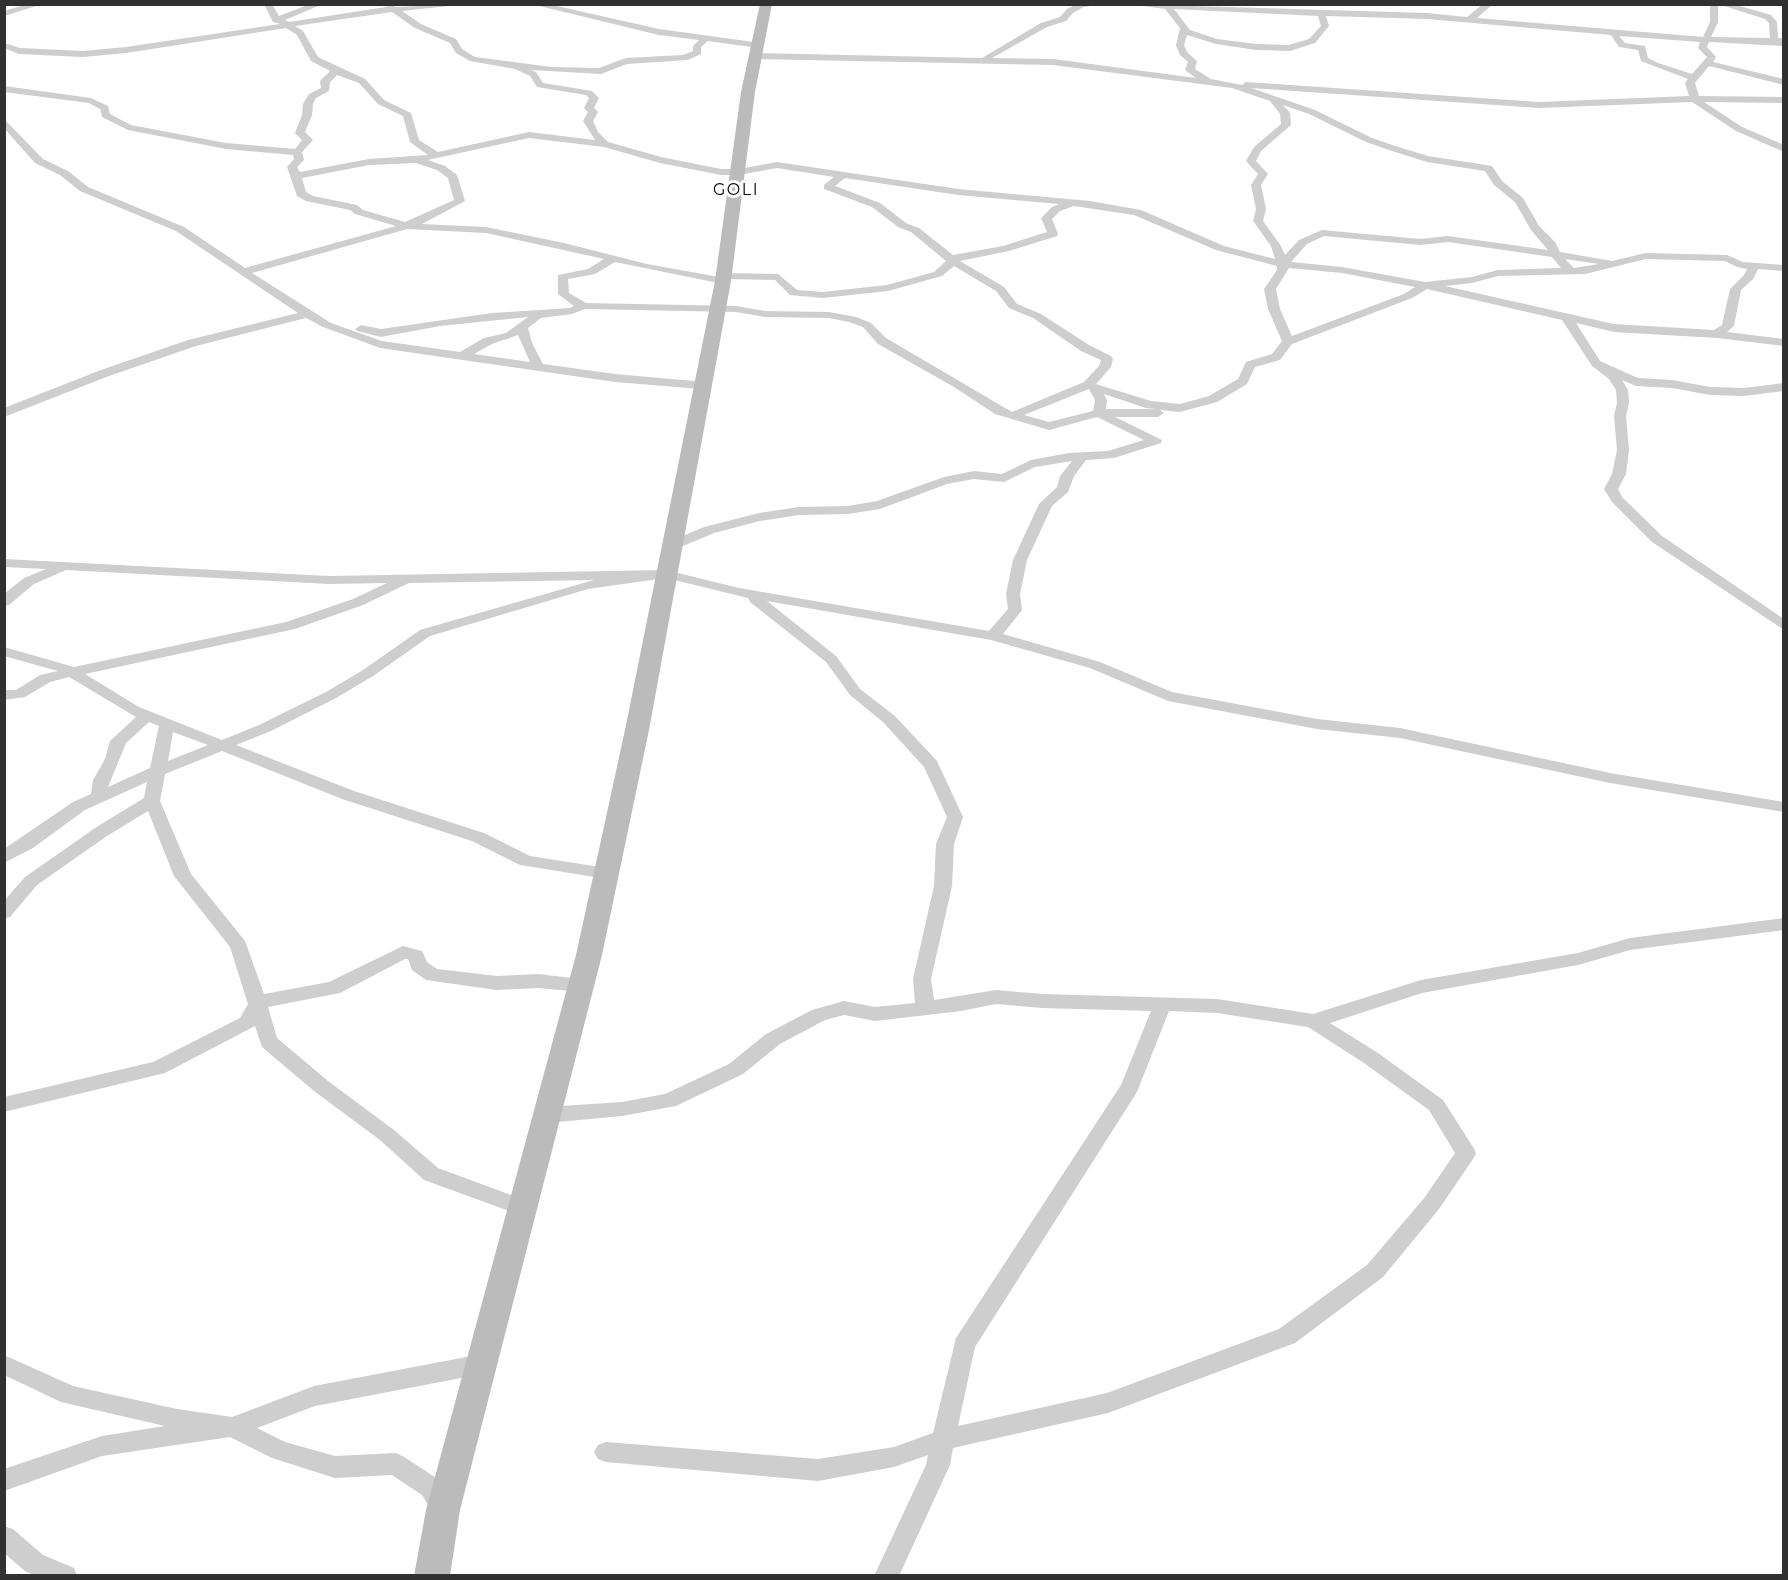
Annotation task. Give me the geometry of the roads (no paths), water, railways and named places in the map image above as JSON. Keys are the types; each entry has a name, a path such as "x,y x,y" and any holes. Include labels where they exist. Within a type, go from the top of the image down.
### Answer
{"main road":[{"path":"432,1575 443,1510 582,985 606,873 723,279 748,92 766,4"}],"street":[{"path":"4,14 39,4"},
{"path":"268,4 274,16 300,33 314,59 362,81 381,102 408,115 410,130 415,142 435,155"},
{"path":"283,22 319,4"},
{"path":"5,45 19,51 83,54 126,50 241,32 283,22 390,7 463,4"},
{"path":"535,4 757,51"},
{"path":"971,61 989,57 1044,26 1063,19 1070,11 1082,5 1099,4"},
{"path":"1131,4 1322,15 1470,19 1705,40 1780,42 1773,22 1768,17 1722,4"},
{"path":"1470,19 1489,4"},
{"path":"1714,4 1714,22 1702,48 1712,57 1690,83 1695,100 1739,129 1784,149"},
{"path":"1167,6 1187,32 1216,41 1256,47 1290,48 1312,40 1325,26 1322,15"},
{"path":"390,7 418,26 453,41 459,51 472,59 552,70 602,71 604,68 626,61 685,58 698,51 757,51 971,61 1053,62 1233,85 1323,89 1431,99 1539,105 1723,98 1784,100"},
{"path":"1184,28 1180,45 1183,53 1193,61 1190,70 1209,82"},
{"path":"1615,33 1615,38 1622,45 1642,48 1644,59 1654,65 1694,78"},
{"path":"698,51 697,46 705,39"},
{"path":"496,61 533,74 540,85 589,93 594,98 589,108 593,112 588,121 594,133 605,144"},
{"path":"1706,63 1784,82"},
{"path":"297,152 308,140 300,133 307,115 308,104 312,96 326,89 325,81 336,71"},
{"path":"1233,85 1274,101 1312,112 1369,140 1392,148 1427,159 1488,168 1498,183 1519,200 1535,228 1551,244 1556,254 1572,272"},
{"path":"4,89 92,101 105,108 105,115 128,127 226,146 297,152"},
{"path":"1763,99 1784,92"},
{"path":"1274,101 1285,113 1286,125 1257,149 1251,161 1263,174 1256,185 1261,208 1258,221 1276,246 1283,264 1282,270 1270,289 1274,309 1288,341"},
{"path":"4,122 39,161 64,173 84,189 180,229 242,272 327,325 380,344 615,378 701,385"},
{"path":"297,176 369,162 417,160 529,135 605,144 660,160 721,172 739,172 777,165 958,192 1072,202 1137,212 1220,248 1283,264 1342,270 1425,285 1614,328 1717,334 1784,344"},
{"path":"297,152 299,160 292,167 297,176 301,194 310,199 353,207 359,212 406,226 486,230 612,259 723,279 778,277 794,293 823,295 888,288 938,274 956,258 1005,249 1053,234 1046,218 1056,209 1072,202"},
{"path":"242,272 356,242 406,226 460,201 453,177 441,168 417,160"},
{"path":"841,176 828,187 876,205 902,225 915,230 953,261 1000,289 1013,306 1037,316 1085,348 1107,359 1105,367 1092,387 1012,416"},
{"path":"1283,264 1303,242 1322,233 1420,242 1448,239 1614,263"},
{"path":"327,325 381,333 492,316 528,312 538,315 572,311 583,306 736,309 765,315 829,315 852,319 867,326 882,341 958,384 999,411 1049,426 1099,413 1158,414 1214,399 1243,381 1250,365 1276,357 1288,341 1398,300 1425,285 1472,280 1498,273 1585,271 1646,256 1727,258 1741,265 1784,268"},
{"path":"583,306 564,294 562,277 591,272 612,259"},
{"path":"1717,334 1728,326 1736,289 1749,277 1754,266"},
{"path":"4,414 105,373 192,343 307,314"},
{"path":"463,355 488,341 510,336 538,315"},
{"path":"1567,318 1596,363 1614,378 1622,390 1623,404 1620,416 1623,450 1619,474 1611,489 1617,499 1657,539 1784,626"},
{"path":"522,327 526,343 538,366"},
{"path":"1596,363 1636,382 1672,384 1710,391 1744,392 1784,387"},
{"path":"1092,387 1150,405 1180,408"},
{"path":"1092,387 1101,400 1099,413"},
{"path":"671,546 709,530 759,517 799,511 848,510 880,505 944,481 974,475 1004,478 1031,464 1082,456 1108,455 1156,440 1099,413"},
{"path":"993,636 1015,610 1013,594 1020,560 1046,504 1063,489 1067,476 1082,456"},
{"path":"4,563 329,580 665,579 993,636 1095,665 1168,696 1317,724 1400,733 1610,778 1784,807"},
{"path":"4,602 29,581 67,567"},
{"path":"4,695 20,694 45,678 290,626 358,602 408,579"},
{"path":"4,857 27,844 80,806 221,744 265,728 331,695 368,673 425,633 586,585 665,579 758,599 831,659 855,692 889,719 932,765 955,817 945,844 943,886 922,979 925,1008"},
{"path":"4,651 63,667 133,710 348,795 478,837 526,861 606,873"},
{"path":"99,797 101,780 113,759 118,741 147,715"},
{"path":"167,723 152,801 183,876 239,945 269,1042 321,1086 387,1135 430,1174 523,1208"},
{"path":"4,913 31,881 101,832 152,801"},
{"path":"1313,1021 1421,987 1578,959 1630,944 1784,924"},
{"path":"258,1002 333,988 403,952 416,955 418,965 433,975 497,982 538,981 582,985"},
{"path":"547,1115 669,1101 736,1069 773,1038 819,1015 844,1008 875,1014 996,997 1042,1001 1217,1006 1313,1021 1371,1058 1436,1105 1466,1153 1432,1203 1375,1271 1287,1336 1108,1403 943,1440 894,1457 818,1470 606,1452"},
{"path":"4,1105 158,1068 247,1023 258,1002"},
{"path":"886,1575 938,1465 964,1345 1130,1087 1163,1004"},
{"path":"4,1364 69,1395 177,1419 232,1427 280,1451 335,1467 396,1464 430,1487 443,1510"},
{"path":"4,1480 102,1446 232,1427 314,1396 482,1364"},
{"path":"4,1537 34,1563 65,1575"}],"district":[{"name":"GOLI","path":"736,190"}]}
